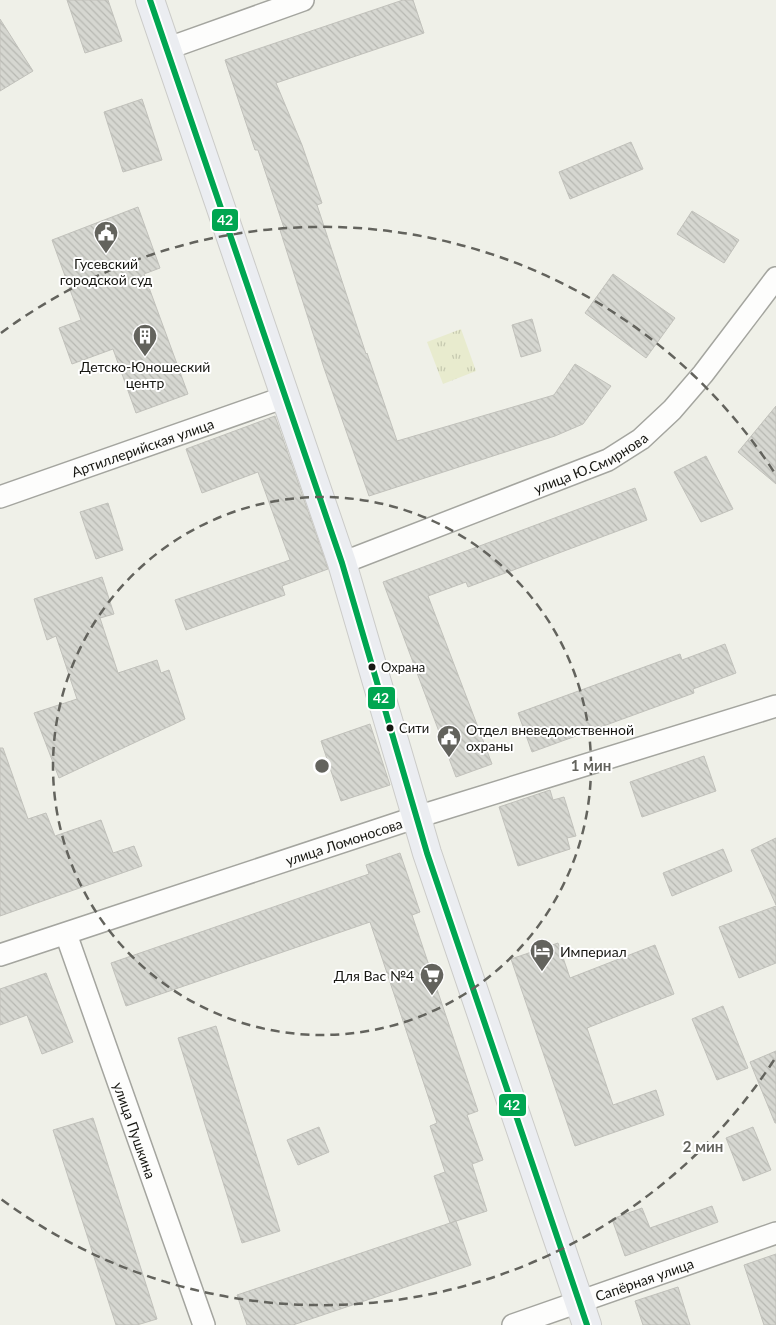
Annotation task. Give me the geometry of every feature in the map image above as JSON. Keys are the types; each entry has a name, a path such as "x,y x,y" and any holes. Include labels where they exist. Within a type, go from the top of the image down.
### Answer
{"main road":[{"path":"150,0 342,563 417,818 582,1313"}],"street":[{"path":"166,49 303,0"},
{"name":"улица Ю.Смирнова","path":"342,563 608,460 641,439 672,410 703,374 776,278"},
{"name":"Артиллерийская улица","path":"0,496 285,398"},
{"name":"улица Ломоносова","path":"0,955 417,818 776,706"},
{"name":"улица Пушкина","path":"66,934 204,1325"},
{"name":"Сапёрная улица","path":"513,1325 582,1313 776,1233"}],"green space":[{"path":"461,329 476,371 443,384 427,342"}],"building":[{"path":"67,0 108,0 122,41 85,53"},
{"path":"403,0 413,0 424,33 276,83 302,145 322,203 317,205 397,441 554,395 575,364 611,386 583,424 555,436 369,496 324,368 280,230 284,228 258,150 255,150 225,60"},
{"path":"0,19 33,71 0,91"},
{"path":"142,99 162,160 123,172 104,112"},
{"path":"631,142 643,169 570,199 559,172"},
{"path":"138,207 160,268 144,274 188,394 136,413 113,349 72,364 59,328 81,320 52,240"},
{"path":"692,211 739,240 724,263 677,234"},
{"path":"613,274 675,318 646,358 585,313"},
{"path":"532,319 541,351 521,357 512,325"},
{"path":"776,406 776,484 738,452"},
{"path":"275,416 328,569 282,586 285,595 186,630 175,600 290,560 258,472 202,493 186,449"},
{"path":"706,456 733,509 701,522 674,472"},
{"path":"635,488 647,520 468,587 466,582 428,596 492,764 456,777 383,582"},
{"path":"108,503 123,550 96,559 80,512"},
{"path":"102,577 114,614 100,618 118,673 157,660 161,673 169,670 185,719 59,778 34,713 77,699 56,636 47,640 34,599"},
{"path":"725,644 736,673 693,689 694,693 532,752 518,713 680,654 682,660"},
{"path":"370,724 390,785 341,801 321,741"},
{"path":"0,748 3,748 28,819 46,813 55,836 101,820 113,853 134,846 142,866 0,916"},
{"path":"704,756 716,791 642,817 630,782"},
{"path":"550,790 553,800 564,797 576,836 567,838 570,849 518,866 499,807"},
{"path":"776,838 776,905 751,850"},
{"path":"723,849 732,871 672,896 663,873"},
{"path":"400,853 420,912 412,915 478,1111 467,1115 483,1160 472,1164 487,1211 450,1223 434,1176 445,1172 430,1126 437,1123 370,922 126,1006 111,963 369,874 366,865"},
{"path":"776,906 776,963 739,978 719,927"},
{"path":"558,943 570,978 655,945 674,994 587,1028 613,1105 656,1090 664,1115 575,1146 511,959"},
{"path":"46,973 73,1042 42,1054 27,1015 0,1025 0,989"},
{"path":"723,1006 748,1068 717,1080 692,1019"},
{"path":"216,1026 280,1231 242,1243 178,1038"},
{"path":"776,1051 776,1123 775,1123 750,1062"},
{"path":"93,1118 157,1319 137,1325 116,1325 53,1130"},
{"path":"319,1127 329,1152 298,1165 287,1140"},
{"path":"753,1127 771,1170 743,1181 726,1138"},
{"path":"712,1206 718,1222 625,1256 612,1219 642,1208 650,1228"},
{"path":"456,1221 471,1265 293,1325 247,1325 237,1295"},
{"path":"776,1254 776,1325 764,1325 744,1265"},
{"path":"678,1287 690,1325 643,1325 635,1301"}],"transit line":[{"name":"42","path":"150,0 342,563 427,853 587,1325"}],"place":[{"name":"Гусевский городской суд","path":"106,254"},
{"name":"Детско-Юношеский центр","path":"145,357"},
{"name":"Охрана","path":"372,667"},
{"name":"Сити","path":"390,728"},
{"name":"Отдел вневедомственной охраны","path":"449,758"},
{"name":"Империал","path":"542,972"},
{"name":"Для Вас №4","path":"432,996"}]}
